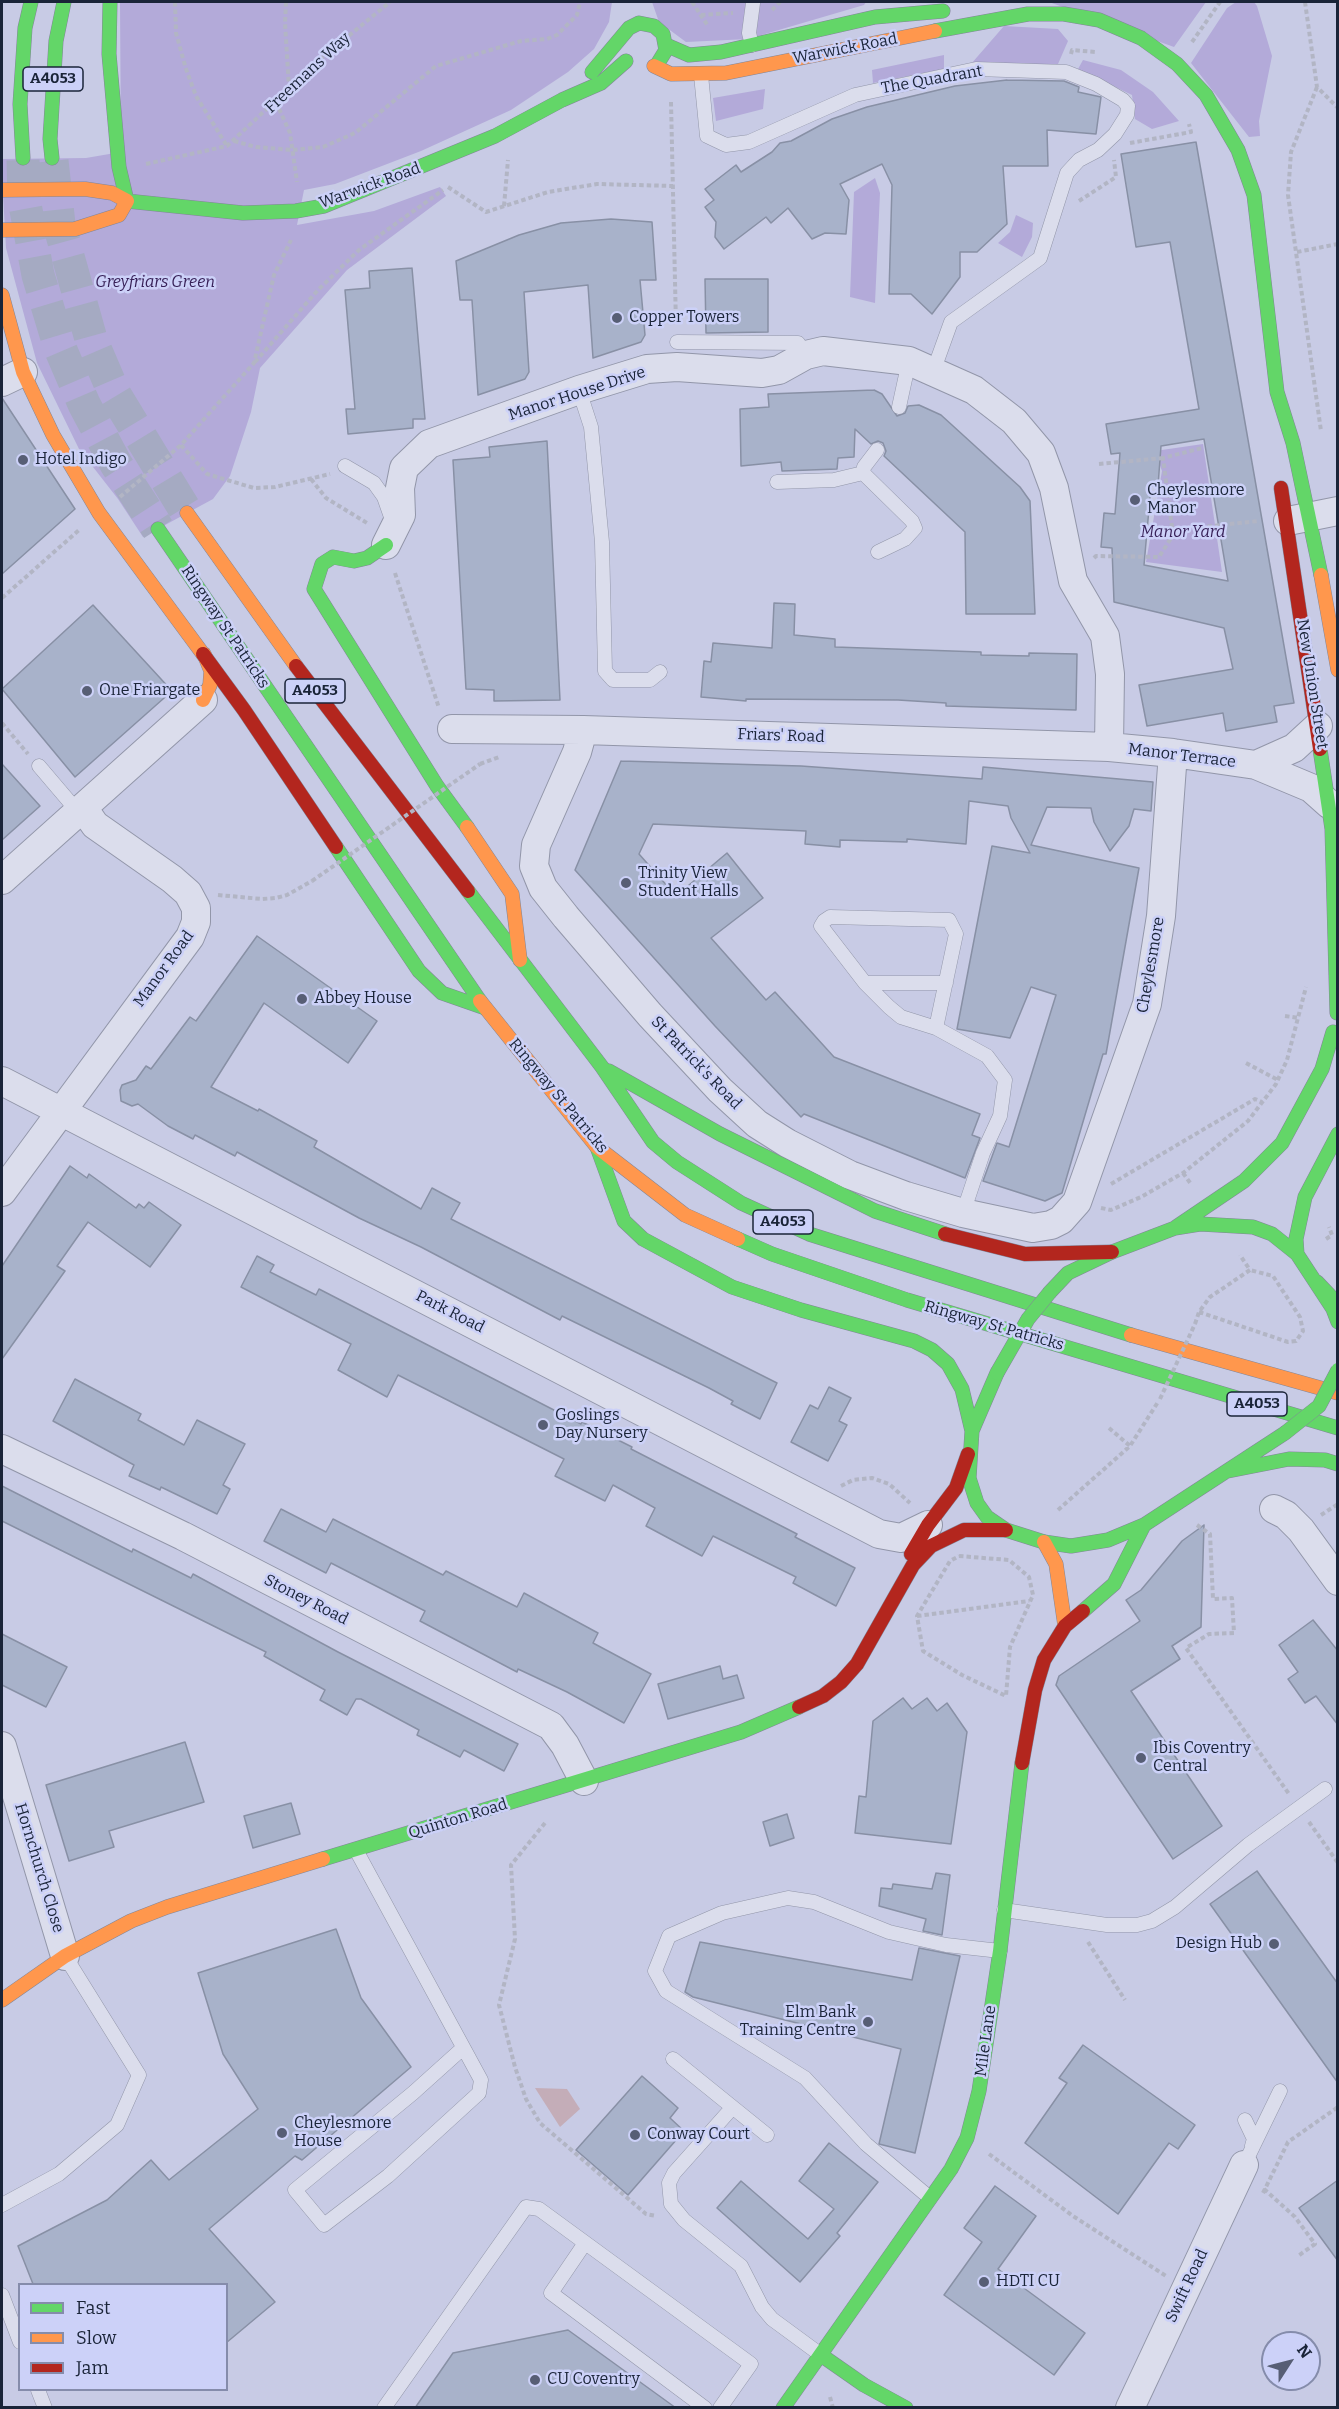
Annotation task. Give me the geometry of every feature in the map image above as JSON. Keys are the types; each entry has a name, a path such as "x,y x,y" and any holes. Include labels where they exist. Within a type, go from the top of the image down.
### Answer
{"main road":[{"name":"A4053","path":"23,158 20,104 25,28 31,2"},
{"name":"A4053","path":"52,158 50,139 56,41 64,2"},
{"path":"2,230 75,229 119,215 127,201 119,167 109,54 110,2"},
{"path":"648,8 649,24"},
{"name":"Warwick Road","path":"666,45 689,55 722,52 875,17 958,11 1002,17"},
{"path":"626,12 621,50 626,61"},
{"name":"Warwick Road","path":"2,190 85,189 112,193 127,201 243,213 296,211 324,206 473,146 562,100 601,83 626,61 635,67 654,66 671,74 701,75 737,70 1002,17 1064,14 1099,20 1141,38 1177,64"},
{"path":"625,33 639,23 649,24 663,34 666,45 662,59 654,66"},
{"name":"Warwick Road","path":"562,100 625,33"},
{"name":"New Union Street","path":"1177,64 1206,95 1225,124 1238,150 1254,195 1277,392 1278,439"},
{"path":"2,295 12,377 122,546 244,710 419,971 441,993 485,1008"},
{"name":"New Union Street","path":"1277,392 1293,443 1318,726 1332,829 1337,1013 1335,1039"},
{"name":"New Union Street","path":"1279,474 1301,517 1338,670"},
{"name":"Ringway St Patricks","path":"187,513 280,646 602,1067 653,1142 676,1162 741,1203 809,1234 1189,1353 1338,1393"},
{"name":"Ringway St Patricks","path":"158,529 485,1008 597,1147 685,1215 772,1254 907,1300 1338,1428"},
{"path":"390,539 367,558 354,561 333,557 322,564 314,589 431,776 512,894 520,962"},
{"path":"203,652 211,671 210,685 203,700"},
{"path":"203,700 219,697 231,699 244,710"},
{"path":"1335,1039 1322,1070 1282,1143 1244,1181 1175,1228 1112,1252 1068,1273 1050,1292 1028,1319 998,1373 972,1431 969,1449 969,1479 977,1503 987,1517 1006,1530 1044,1542 1071,1546 1099,1541 1144,1525 1285,1433 1319,1406 1338,1370"},
{"path":"602,1067 720,1134 875,1211 963,1240 1024,1254 1112,1252"},
{"path":"1297,1254 1298,1224 1305,1197 1338,1134"},
{"path":"597,1147 624,1221 644,1239 661,1251 732,1287 801,1310 914,1341 932,1350 948,1364 962,1389 972,1431"},
{"path":"1175,1228 1231,1224 1253,1227 1272,1234 1297,1254 1317,1282 1338,1322"},
{"path":"1317,1282 1338,1304"},
{"name":"Quinton Road","path":"888,1611 915,1545 921,1517 961,1479 969,1449"},
{"path":"1227,1471 1289,1459 1325,1460 1338,1464"},
{"name":"Mile Lane","path":"783,2408 951,2169 967,2138 979,2091 1000,1952 1021,1769 1035,1690 1044,1660 1065,1626 1114,1584 1144,1525"},
{"name":"Quinton Road","path":"2,2000 65,1956 131,1921 167,1907 741,1732 823,1696 841,1682 857,1664 913,1565 941,1539 964,1530 1006,1530"},
{"path":"1044,1542 1056,1564 1065,1626"},
{"path":"821,2355 864,2385 906,2408"}],"street":[{"name":"Manor House Drive","path":"390,539 401,515 400,488 404,468 413,456 429,444 579,390 647,369 677,367 762,373 779,370 806,355 823,351 921,367 974,390 1014,421 1041,453 1047,466 1073,581 1104,636 1110,674 1109,747"},
{"path":"2,880 203,700"},
{"name":"Manor Terrace","path":"1256,765 1294,748 1318,726"},
{"name":"Friars' Road","path":"452,729 583,730 1109,747"},
{"name":"St Patrick's Road","path":"583,730 577,752 536,845 534,866 543,888 566,918 650,1015 720,1090 757,1124 850,1175 963,1213 1017,1226 1033,1228 1051,1225"},
{"name":"Manor Terrace","path":"1109,747 1173,753 1256,765 1311,788 1329,804"},
{"name":"Cheylesmore","path":"1051,1225 1070,1212 1077,1202 1102,1126 1114,1100 1139,1027 1151,983 1168,843 1173,753"},
{"path":"86,806 86,812 95,825 172,879 188,893"},
{"name":"Manor Road","path":"2,1192 190,937 196,922 196,908 188,893"},
{"name":"Park Road","path":"2,1081 861,1525 879,1534 900,1538"},
{"name":"Stoney Road","path":"2,1449 183,1536 551,1726 584,1781"},
{"path":"1274,1509 1286,1515 1301,1530 1338,1581"},
{"name":"Quinton Road","path":"900,1538 921,1517"},
{"name":"Hornchurch Close","path":"2,1746 65,1956"},
{"name":"Swift Road","path":"1130,2408 1248,2158"}],"lane":[{"path":"875,17 878,2"},
{"path":"752,45 750,33 753,3"},
{"name":"The Quadrant","path":"701,75 707,136 726,145 749,142 855,95 976,69 1066,72 1096,84 1123,100 1128,106 1127,115 1115,134 1098,150 1079,160 1067,173 1040,258 951,322 921,367 899,407"},
{"path":"677,342 798,343 806,355"},
{"path":"579,390 591,427 602,542 605,671 613,680 650,680 660,672"},
{"path":"863,473 864,466 877,450"},
{"path":"345,466 376,486 389,506 390,539"},
{"path":"777,482 846,479 863,473"},
{"path":"863,473 914,525 912,532 904,539 878,552"},
{"path":"39,766 73,806 86,806"},
{"path":"936,1028 956,934 949,920 830,917 821,926 866,983 901,1017 936,1028 987,1056 1005,1080 1000,1116 983,1153 963,1213"},
{"path":"866,983 946,983"},
{"path":"1004,1910 1074,1921 1121,1925 1152,1921 1175,1907 1248,1845 1325,1789"},
{"path":"356,1850 481,2080 479,2093 388,2176 324,2225 295,2190 413,2093 463,2048"},
{"path":"930,2198 866,2144 805,2078 666,1991 655,1971 669,1936 723,1913 788,1898 814,1902 889,1932 946,1945 1000,1952"},
{"path":"2,2205 59,2174 117,2125 139,2075 65,1956"},
{"path":"673,2059 767,2135"},
{"path":"1248,2158 1280,2091"},
{"path":"732,2108 669,2183 671,2204 684,2220 741,2266 762,2307 772,2319 821,2355"},
{"path":"1245,2120 1254,2139 1248,2158"},
{"path":"384,2408 526,2207 539,2209 751,2364 720,2408"},
{"path":"585,2243 551,2293 705,2408"},
{"path":"2,2295 18,2337"},
{"path":"38,2391 45,2408"}],"path":[{"path":"119,167 227,147 196,96 186,69 176,33 175,2"},
{"path":"286,2 289,89"},
{"name":"Freemans Way","path":"227,147 335,46 390,2"},
{"path":"234,141 256,147 293,150 323,147 355,133 436,66 521,41 547,39 557,35 577,15 580,2"},
{"path":"1177,64 1220,2"},
{"path":"1305,2 1317,87 1291,152 1288,195 1323,441"},
{"path":"1066,72 1072,50 1105,55"},
{"path":"1317,87 1338,108"},
{"path":"671,92 677,342"},
{"path":"276,102 290,132 297,189"},
{"path":"1124,145 1191,132 1189,120"},
{"path":"504,206 508,153"},
{"path":"1048,234 1064,212 1116,177 1114,157"},
{"path":"118,498 181,445 318,290 359,250 448,187 453,178"},
{"path":"448,187 486,212 548,192 597,184 673,186"},
{"path":"254,363 274,275 293,236"},
{"path":"1297,252 1338,244"},
{"path":"181,445 207,474 254,488 313,478 326,498 358,515 390,539 438,707 452,729"},
{"path":"1099,464 1163,458 1202,448"},
{"path":"1092,560 1096,556 1159,557 1173,535 1163,458"},
{"path":"1173,535 1203,527 1301,517"},
{"path":"2,598 86,524"},
{"path":"2,723 39,766"},
{"path":"188,893 262,899 287,895 312,881 480,764"},
{"path":"1285,1016 1299,1018"},
{"path":"1101,1208 1111,1209 1141,1197 1184,1173 1248,1121 1277,1082 1246,1063"},
{"path":"1106,1187 1255,1099 1262,1102"},
{"path":"1199,1312 1288,1342 1296,1341 1303,1331 1303,1324 1295,1309 1273,1276 1250,1270"},
{"path":"1058,1510 1130,1446 1160,1399 1199,1312 1210,1297 1241,1276"},
{"path":"1109,1428 1130,1446"},
{"path":"820,1502 853,1480 872,1478 890,1484 921,1517"},
{"path":"1206,1519 1196,1525 1210,1534 1213,1599 1232,1598 1234,1633 1209,1634 1186,1647 1338,1863"},
{"path":"1009,1560 1029,1577 1033,1595 1010,1647"},
{"path":"1006,1696 962,1675 923,1651 917,1616 1029,1601"},
{"path":"548,1820 511,1864 515,1939 499,2006 515,2067 526,2099 540,2123 571,2152 646,2214 684,2220"},
{"path":"1074,1921 1125,2000"},
{"path":"1259,2200 1288,2142 1338,2107"},
{"path":"967,2138 1073,2216 1186,2289"},
{"path":"1248,2158 1264,2189 1295,2217 1316,2244 1298,2256"}],"green space":[{"name":"Greyfriars Green","path":"120,2 612,2 609,22 594,49 568,72 511,110 421,151 335,184 304,190 297,225 374,211 440,187 446,196 347,270 260,368 251,412 230,476 213,499 143,537 118,499 79,449 37,363 6,248 2,177 2,159 86,158 121,152"},
{"path":"652,2 866,2 864,5 748,39 686,42 659,22"},
{"path":"1049,2 1206,2 1174,47"},
{"path":"1236,2 1254,2 1257,6 1272,56 1259,121 1260,136 1249,137 1191,63 1227,8"},
{"path":"1004,26 1058,29 1068,41 1058,64 971,64"},
{"path":"944,55 944,69 873,83 872,70"},
{"path":"1083,60 1121,70 1153,92 1179,121 1152,129 1135,119 1132,95 1078,69"},
{"path":"765,89 763,109 716,121 713,98"},
{"path":"875,178 880,193 875,303 850,297 854,192"},
{"path":"1016,215 1033,223 1032,237 1022,257 998,243 1010,232"},
{"name":"Manor Yard","path":"1203,444 1222,572 1146,562 1162,471 1155,451"}],"shaded area":[{"path":"535,2088 567,2089 580,2109 560,2127"}],"building":[{"path":"1007,80 1064,81 1079,87 1078,92 1101,97 1096,134 1047,130 1048,166 1003,166 1007,224 977,252 960,252 960,277 932,314 911,294 889,294 892,185 882,164 840,184 849,200 846,234 825,233 812,239 788,208 771,223 766,217 724,249 715,237 716,222 705,207 714,200 705,189 736,165 741,172 772,152 780,143 791,141 832,119 867,107 955,86"},
{"path":"1196,142 1294,703 1274,706 1277,722 1226,731 1223,713 1147,726 1139,685 1233,669 1224,628 1114,602 1112,548 1101,547 1104,513 1115,514 1120,453 1111,454 1106,424 1199,409 1170,242 1136,247 1121,154","holes":["1204,439 1228,581 1144,565 1151,486 1158,486 1161,446"]},
{"name":"Copper Towers","path":"611,219 652,222 656,280 640,280 645,335 641,342 593,358 588,285 524,292 529,372 525,379 478,395 472,300 460,300 456,261 519,235 561,223"},
{"path":"412,268 425,419 413,419 413,428 348,434 346,409 355,409 345,290 370,288 369,271"},
{"path":"705,279 768,279 768,332 706,333"},
{"path":"874,390 882,394 897,416 905,413 908,406 919,405 941,415 1020,487 1030,501 1035,614 966,614 965,532 884,456 886,451 883,443 878,441 871,444 855,429 854,457 838,458 837,469 782,471 781,462 741,466 740,409 769,407 768,394"},
{"name":"Hotel Indigo","path":"2,398 75,509 2,574"},
{"path":"547,441 560,700 494,701 494,690 466,689 453,460 490,457 489,447"},
{"path":"774,603 795,604 794,635 835,639 835,647 981,652 981,655 1077,654 1076,710 946,706 946,703 898,700 746,699 746,701 701,697 704,661 711,662 713,643 772,648"},
{"name":"One Friargate","path":"93,605 172,691 75,777 2,689"},
{"path":"621,761 801,766 982,779 983,767 1153,782 1151,811 1134,809 1129,826 1110,851 1094,822 1091,808 1047,807 1031,845 1139,868 1106,1054 1103,1054 1062,1193 1045,1201 983,1181 997,1143 1009,1147 1056,995 1031,987 1010,1038 957,1029 992,846 1030,853 1011,818 1008,806 969,801 966,844 907,839 907,842 840,840 840,847 805,844 806,831 653,824 639,854 676,896 727,853 763,898 711,938 766,1000 775,992 834,1057 980,1114 972,1135 980,1138 965,1178 804,1114 801,1117 715,1026 575,870"},
{"path":"2,764 40,806 2,840"},
{"path":"257,936 377,1021 348,1063 264,1003 211,1087 258,1111 259,1109 317,1141 314,1147 421,1209 432,1188 460,1203 451,1219 777,1383 760,1419 731,1404 733,1401 709,1388 562,1316 560,1320 421,1247 359,1218 237,1152 235,1156 195,1135 193,1139 168,1126 138,1104 132,1106 121,1101 122,1085 136,1080 146,1066 151,1069 190,1017 196,1021"},
{"path":"70,1166 87,1178 89,1174 136,1208 139,1204 144,1208 149,1202 181,1225 150,1267 88,1222 57,1266 65,1271 2,1359 2,1266"},
{"path":"257,1256 274,1265 270,1272 316,1295 319,1289 581,1424 582,1422 632,1447 631,1449 797,1534 795,1537 855,1568 836,1606 793,1583 796,1577 713,1536 702,1556 646,1526 655,1508 613,1485 605,1501 555,1476 564,1459 398,1375 387,1397 338,1370 351,1344 241,1287"},
{"path":"75,1379 141,1414 138,1420 184,1445 197,1420 245,1444 223,1485 230,1489 217,1514 161,1487 160,1490 129,1476 134,1465 53,1421"},
{"path":"829,1387 851,1398 839,1421 847,1425 828,1461 791,1442 810,1405 818,1409"},
{"path":"2,1486 132,1552 133,1549 191,1578 193,1574 338,1652 518,1744 504,1771 464,1750 460,1757 417,1735 419,1730 361,1699 356,1699 347,1715 320,1700 325,1690 264,1656 266,1652 2,1521"},
{"path":"281,1509 326,1532 333,1519 443,1575 446,1571 517,1607 524,1593 598,1633 593,1643 651,1674 624,1723 567,1692 518,1669 517,1672 420,1621 425,1611 331,1563 326,1573 264,1541"},
{"name":"Ibis Coventry Central","path":"1204,1525 1201,1627 1172,1646 1180,1659 1131,1691 1222,1826 1173,1859 1056,1685 1059,1676 1140,1621 1126,1600 1141,1590 1182,1541"},
{"path":"1313,1620 1338,1651 1338,1725 1316,1696 1305,1703 1288,1679 1298,1672 1279,1645"},
{"path":"2,1634 67,1667 46,1707 2,1685"},
{"path":"720,1666 723,1679 737,1675 744,1698 668,1719 658,1684"},
{"path":"903,1698 912,1709 927,1698 937,1711 947,1703 967,1732 951,1844 855,1833 859,1796 866,1797 873,1721"},
{"path":"185,1742 204,1802 109,1831 114,1847 69,1861 46,1785"},
{"path":"291,1803 300,1834 253,1848 244,1816"},
{"path":"787,1814 794,1838 770,1846 763,1822"},
{"name":"Design Hub","path":"1257,1871 1338,1984 1338,2083 1210,1904"},
{"path":"936,1873 950,1875 942,1935 923,1931 926,1919 879,1906 881,1888 892,1889 893,1884 932,1889"},
{"name":"Cheylesmore House","path":"336,1929 361,1998 411,2067 302,2160 295,2156 209,2229 275,2302 228,2341 228,2283 33,2283 18,2246 107,2200 151,2160 169,2180 258,2109 223,2054 198,1973"},
{"name":"Elm Bank Training Centre","path":"700,1942 912,1980 919,1948 960,1956 915,2153 879,2144 901,2049 693,1997 685,1992"},
{"path":"1083,2045 1195,2125 1178,2149 1169,2143 1118,2214 1025,2143 1067,2083 1059,2078"},
{"name":"Conway Court","path":"642,2076 678,2108 670,2118 684,2131 628,2195 576,2150"},
{"path":"829,2143 878,2182 837,2233 840,2236 800,2282 717,2208 741,2181 808,2239 834,2209 799,2181"},
{"path":"1338,2180 1338,2261 1299,2208"},
{"name":"HDTI CU","path":"995,2186 1036,2216 998,2269 1085,2333 1054,2375 944,2295 982,2242 964,2228"},
{"name":"CU Coventry","path":"568,2330 676,2408 415,2408 453,2353"}],"tunnel":[{"path":"23,160 24,199 38,275 60,348 84,404 116,464 158,529"},
{"path":"52,161 59,224 91,339 114,393 187,513"}],"traffic: fast":[{"path":"23,158 20,104 25,28 31,2"},
{"path":"52,158 50,139 56,41 64,2"},
{"path":"110,2 109,54 119,167 127,201"},
{"path":"666,45 689,55 721,52 875,17 943,11"},
{"path":"935,31 1028,14 1064,14 1099,20 1141,38 1177,64 1206,95 1238,150 1254,195 1277,392 1293,443 1321,575"},
{"path":"592,72 629,28 639,23 654,26 663,34 666,50 658,63"},
{"path":"127,201 243,213 296,211 324,206 495,136 562,100 601,83 626,61"},
{"path":"158,529 480,1001"},
{"path":"386,545 367,558 354,561 333,557 322,564 314,589 437,786 467,827"},
{"path":"1320,749 1332,829 1337,1013"},
{"path":"336,847 419,971 442,993 485,1008"},
{"path":"468,891 602,1067 653,1142 677,1162 741,1203 809,1234 1131,1335"},
{"path":"1176,1227 1244,1181 1282,1143 1322,1069 1333,1032"},
{"path":"609,1071 720,1134 875,1211 945,1234"},
{"path":"1338,1134 1305,1197 1296,1239 1297,1254 1333,1309 1338,1322"},
{"path":"597,1147 624,1221 643,1239 732,1287 801,1310 914,1341 932,1350 948,1364 962,1389 972,1431"},
{"path":"1050,1292 1068,1273 1112,1252 1175,1228 1200,1224 1253,1227 1272,1234 1297,1254"},
{"path":"738,1239 772,1254 907,1300 1338,1428"},
{"path":"1317,1282 1338,1304"},
{"path":"997,1373 1028,1319 1050,1292"},
{"path":"1285,1433 1319,1406 1338,1370"},
{"path":"997,1373 972,1431 969,1478 977,1503 987,1517 1006,1530 1044,1542 1071,1546 1108,1540 1144,1525 1285,1433"},
{"path":"1228,1471 1289,1459 1325,1460 1338,1464"},
{"path":"1083,1611 1114,1584 1144,1525"},
{"path":"323,1859 741,1732 799,1707"},
{"path":"783,2408 951,2169 967,2138 979,2091 1000,1951 1022,1763"},
{"path":"821,2355 864,2385 906,2408"}],"traffic: slow":[{"path":"654,66 671,74 726,73 935,31"},
{"path":"2,190 85,189 112,193 127,201 119,215 75,229 2,230"},
{"path":"2,295 23,372 53,435 99,513 203,654"},
{"path":"187,513 296,666"},
{"path":"1321,575 1338,670"},
{"path":"203,700 210,685 211,671 204,654"},
{"path":"467,827 512,894 520,960"},
{"path":"480,1001 597,1147 685,1215 738,1239"},
{"path":"1131,1335 1338,1393"},
{"path":"1044,1542 1056,1564 1065,1626"},
{"path":"2,2000 65,1956 131,1921 167,1907 323,1859"}],"traffic: jam":[{"path":"1281,488 1320,749"},
{"path":"203,654 244,710 336,847"},
{"path":"296,666 468,891"},
{"path":"945,1234 1025,1254 1112,1252"},
{"path":"911,1554 928,1525 956,1488 968,1454"},
{"path":"799,1707 823,1696 841,1682 857,1664 913,1565 931,1546 964,1530 1006,1530"},
{"path":"1022,1763 1035,1690 1044,1660 1065,1626 1083,1611"}],"place":[{"name":"Copper Towers","path":"617,318"},
{"name":"Hotel Indigo","path":"23,460"},
{"name":"Cheylesmore Manor","path":"1135,500"},
{"name":"One Friargate","path":"87,691"},
{"name":"Trinity View Student Halls","path":"626,883"},
{"name":"Abbey House","path":"302,999"},
{"name":"Goslings Day Nursery","path":"543,1425"},
{"name":"Ibis Coventry Central","path":"1141,1758"},
{"name":"Design Hub","path":"1274,1944"},
{"name":"Elm Bank Training Centre","path":"868,2022"},
{"name":"Cheylesmore House","path":"282,2133"},
{"name":"Conway Court","path":"635,2135"},
{"name":"HDTI CU","path":"984,2282"},
{"name":"CU Coventry","path":"535,2380"}]}
